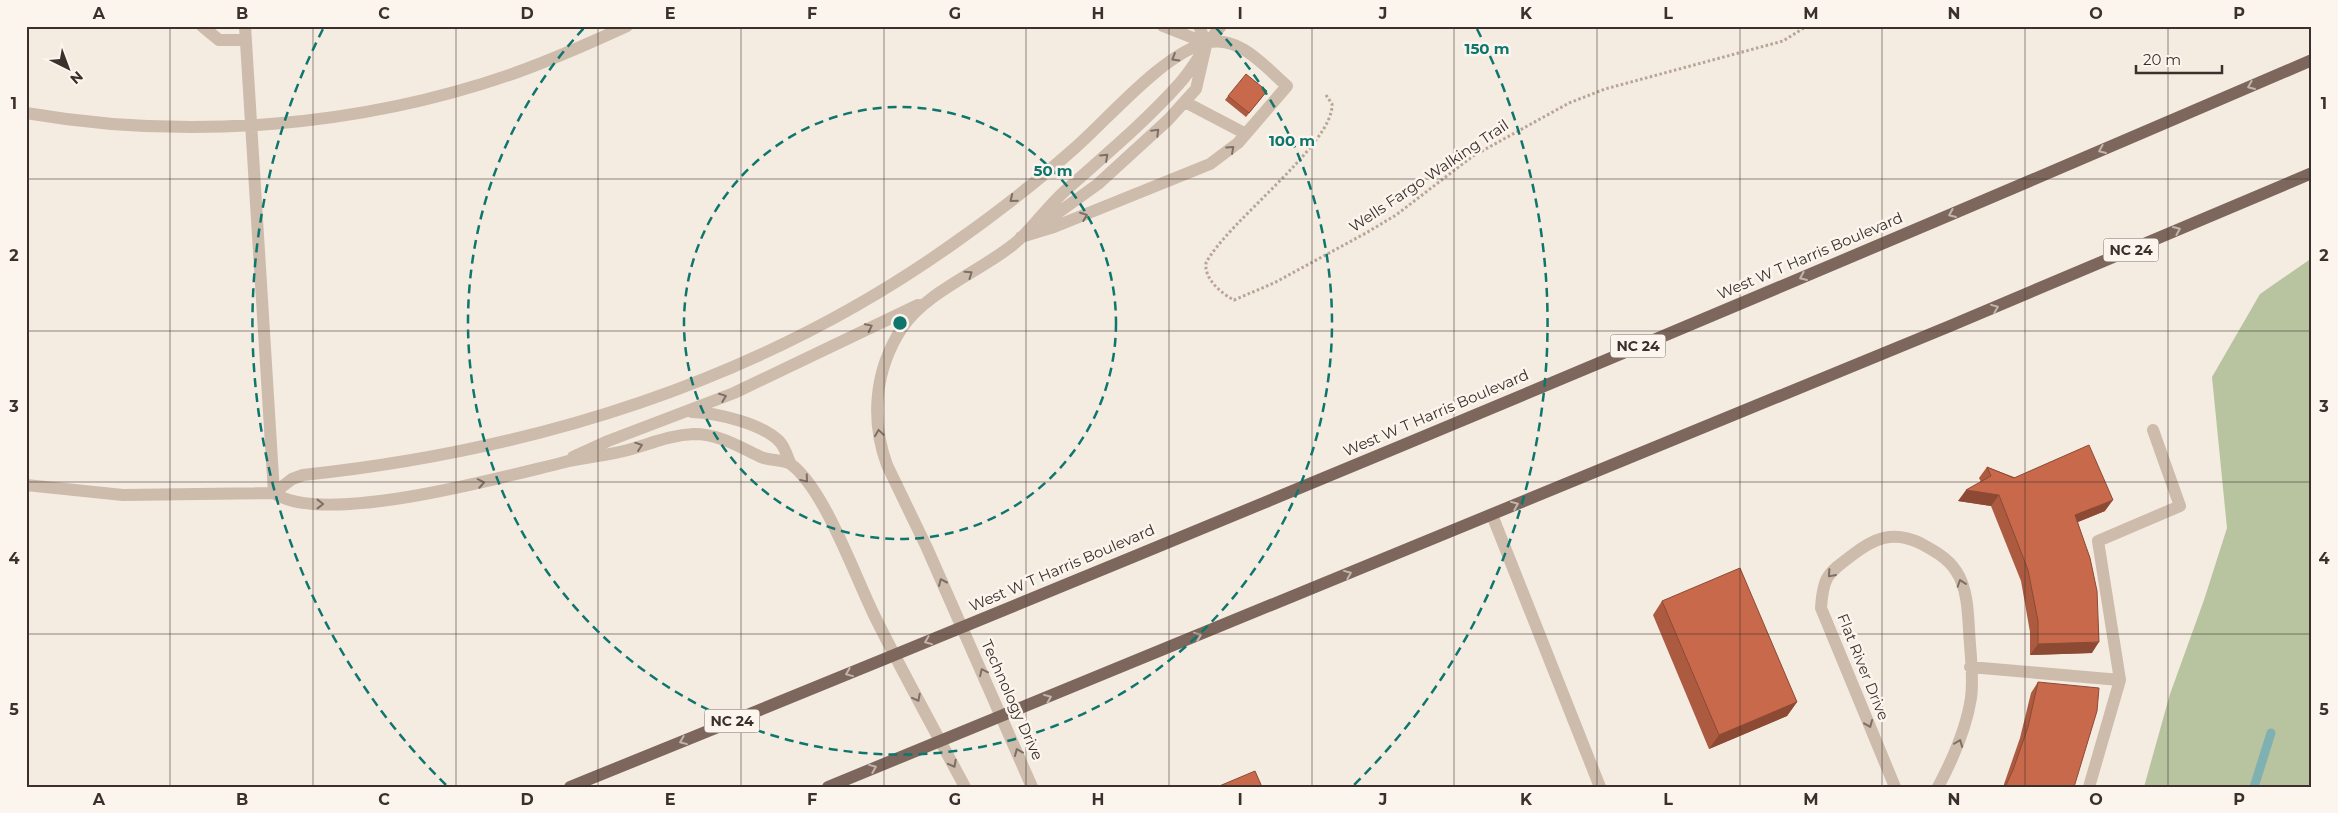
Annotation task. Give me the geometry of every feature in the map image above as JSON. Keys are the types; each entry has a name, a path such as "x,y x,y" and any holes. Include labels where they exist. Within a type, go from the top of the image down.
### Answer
{"main road":[{"name":"West W T Harris Boulevard","path":"570,787 962,627 1636,347 2312,60"},
{"name":"NC 24","path":"828,787 2010,302 2312,173"}],"street":[{"path":"202,26 219,40 246,40"},
{"path":"245,26 274,493"},
{"path":"26,113 134,125 204,127 335,116 458,91 557,58 627,26"},
{"path":"1021,237 1054,227 1210,164 1224,155 1246,134 1287,86 1240,47 1219,42 1206,42 1163,26"},
{"path":"565,462 608,441 778,373 941,294 1021,237 1057,215 1098,184 1146,142 1185,102 1200,81 1206,42 1199,26"},
{"path":"1021,237 1065,191 1137,127 1180,83 1206,42 1220,26"},
{"path":"274,493 292,479 303,475 455,454 599,417 716,374 784,342 845,312 955,242 1010,202 1075,148 1162,67 1206,42"},
{"path":"1185,102 1246,134"},
{"name":"Technology Drive","path":"941,294 912,315 893,345 879,384 877,416 882,451 1003,716 1032,787"},
{"path":"684,412 713,413 768,433 781,443 790,463 809,484 829,518 894,655 965,787"},
{"path":"2089,787 2120,680 2098,541 2180,506 2153,430"},
{"path":"26,485 123,495 274,493 284,500 304,504 368,503 488,481 565,462 629,450 673,436 696,434 729,441 775,461 790,463"},
{"path":"1492,515 1600,787"},
{"name":"Flat River Drive","path":"1895,787 1821,608 1822,584 1837,566 1863,546 1889,535 1914,540 1936,551 1956,571 1967,603 1971,697 1964,729 1952,761 1938,787"},
{"path":"1970,667 2120,680"}],"path":[{"name":"Wells Fargo Walking Trail","path":"1326,95 1332,104 1331,114 1308,149 1278,184 1225,236 1206,263 1208,275 1218,289 1234,300 1268,286 1366,233 1396,214 1473,156 1569,103 1605,89 1783,41 1807,26"}],"green space":[{"path":"2312,258 2312,787 2144,787 2170,694 2204,600 2227,528 2212,377 2260,294"}],"building":[{"path":"1246,74 1267,91 1249,113 1228,96"},
{"path":"2089,445 2113,500 2075,515 2090,558 2097,591 2099,642 2038,644 2038,621 2028,570 1999,495 1966,490 1991,476 1987,467 2014,478"},
{"path":"1740,568 1797,702 1719,735 1662,601"},
{"path":"2038,682 2099,688 2097,711 2074,787 2005,787 2028,727"},
{"path":"1255,771 1262,787 1217,787"}],"waterway":[{"path":"2254,787 2271,733"}]}
